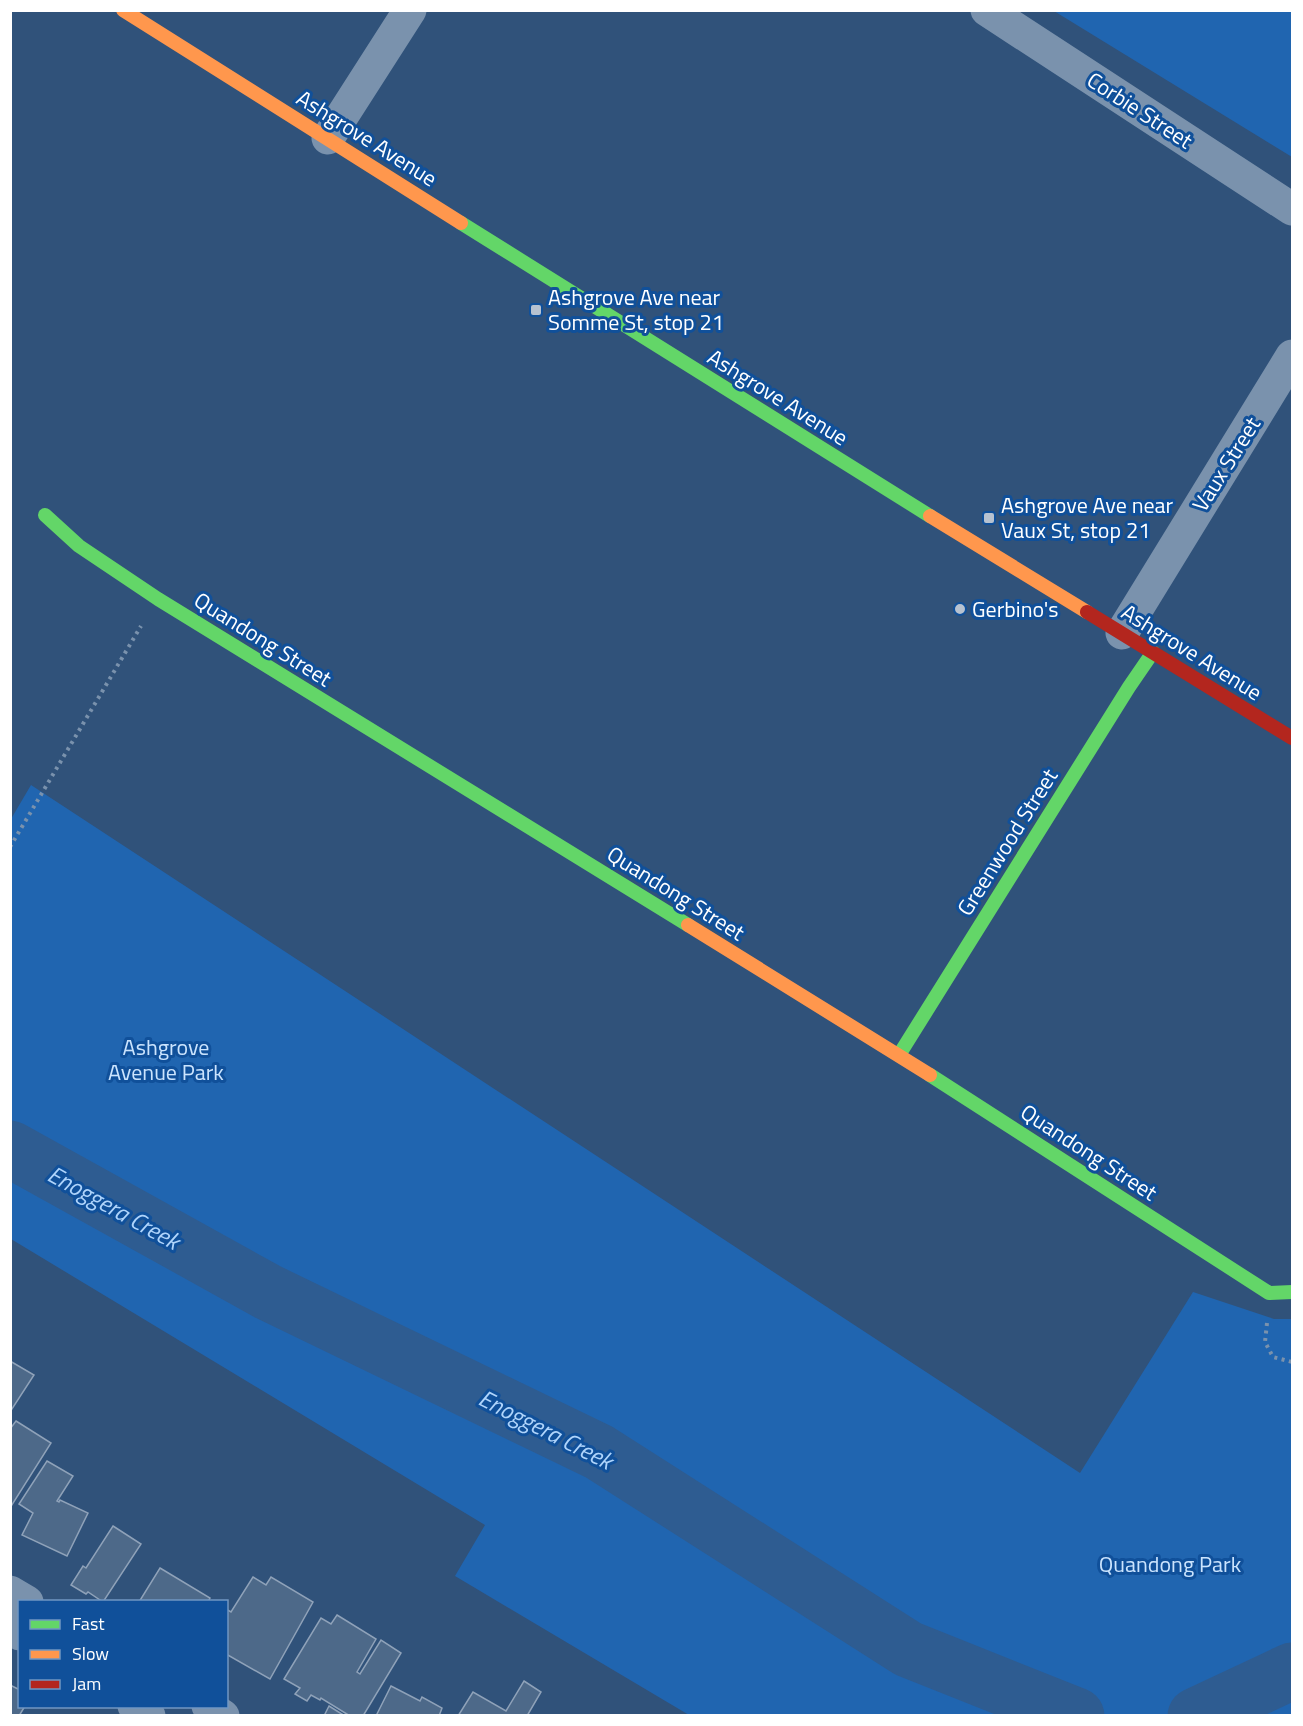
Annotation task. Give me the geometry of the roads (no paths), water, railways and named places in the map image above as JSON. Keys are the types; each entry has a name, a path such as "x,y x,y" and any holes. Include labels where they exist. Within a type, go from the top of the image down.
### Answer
{"street":[{"name":"Ashgrove Avenue","path":"123,10 797,434 1293,738"},
{"path":"328,138 410,10"},
{"name":"Corbie Street","path":"987,10 1293,209"},
{"name":"Vaux Street","path":"1122,633 1293,356"},
{"name":"Quandong Street","path":"45,515 79,546 158,599 899,1055 1269,1293 1293,1292"},
{"name":"Greenwood Street","path":"899,1055 1153,652"},
{"path":"10,1592 24,1600"},
{"path":"136,1708 149,1716"},
{"path":"210,1708 223,1716"}],"waterway":[{"name":"Enoggera Creek","path":"10,1149 268,1292 599,1452 908,1649 1076,1716"},
{"name":"Enoggera Creek","path":"1196,1716 1292,1671"}],"place":[{"name":"Ashgrove Ave near Somme St, stop 21","path":"536,310"},
{"name":"Ashgrove Ave near Vaux St, stop 21","path":"989,518"},
{"name":"Gerbino's","path":"960,609"}],"park label":[{"name":"Ashgrove Avenue Park","path":"166,1060"},
{"name":"Quandong Park","path":"1170,1564"}]}
